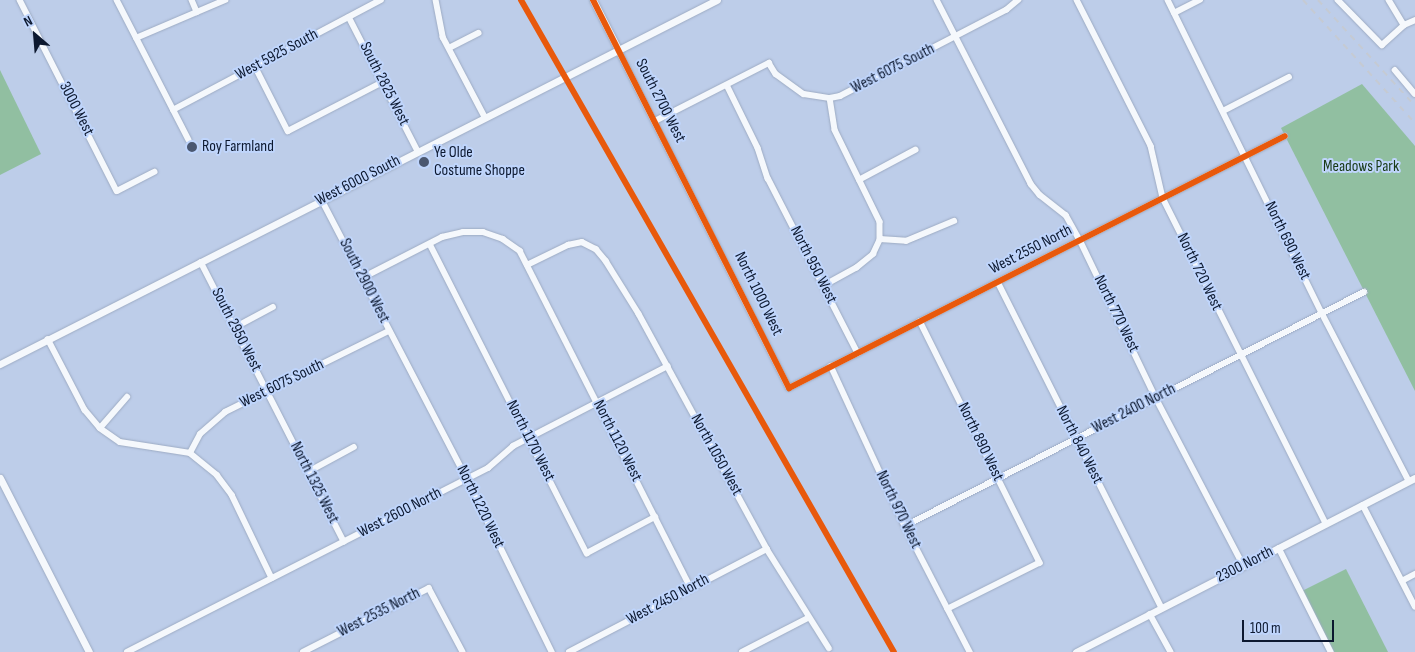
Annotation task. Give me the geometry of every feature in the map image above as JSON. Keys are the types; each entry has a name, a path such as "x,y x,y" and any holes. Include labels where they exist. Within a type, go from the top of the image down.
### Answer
{"street":[{"name":"3000 West","path":"20,0 117,191 154,172"},
{"path":"117,0 189,140"},
{"path":"192,0 196,12"},
{"path":"136,38 225,0"},
{"name":"West 5925 South","path":"173,110 381,0"},
{"path":"436,0 438,23 485,118"},
{"name":"South 2700 West","path":"593,0 702,214"},
{"name":"West 6000 South","path":"0,364 717,0"},
{"name":"North 770 West","path":"937,0 1031,184 1040,195 1066,215 1080,240 1156,398 1244,566"},
{"name":"West 6075 South","path":"727,85 769,63 776,74 804,94 830,98 1006,10 1018,0"},
{"name":"North 720 West","path":"1077,0 1150,146 1163,198 1326,524"},
{"name":"North 690 West","path":"1168,0 1322,313 1412,480"},
{"path":"1174,13 1200,0"},
{"path":"1338,0 1382,45 1404,25 1415,20"},
{"path":"1388,0 1404,25"},
{"name":"South 2825 West","path":"349,17 418,151"},
{"path":"449,48 478,33"},
{"path":"255,66 288,131 383,82"},
{"path":"1395,70 1415,94"},
{"path":"1223,111 1289,78"},
{"path":"656,122 727,85"},
{"name":"North 950 West","path":"727,85 758,148 768,178 858,353"},
{"path":"823,286 856,268 873,254 880,239 880,222 839,141 830,98"},
{"name":"West 2550 North","path":"789,388 1285,136"},
{"path":"859,180 916,150"},
{"name":"South 2900 West","path":"322,200 389,331 407,362"},
{"name":"North 1000 West","path":"702,214 789,388"},
{"path":"880,239 906,241 954,221"},
{"name":"North 1120 West","path":"430,244 464,232 483,232 503,239 520,251 691,588"},
{"name":"North 1050 West","path":"528,265 568,245 582,242 596,249 606,261 668,366 767,549 808,618 829,648"},
{"path":"362,278 430,244"},
{"name":"North 1170 West","path":"430,244 586,552 655,517"},
{"name":"South 2950 West","path":"200,262 284,425"},
{"name":"North 840 West","path":"998,282 1075,439 1162,608"},
{"name":"West 2400 North","path":"905,526 1364,292"},
{"path":"234,328 273,307"},
{"name":"North 890 West","path":"920,321 1040,563 948,609"},
{"name":"West 6075 South","path":"190,454 210,422 267,391 389,331"},
{"path":"48,339 85,410 100,428 120,442 190,454 205,465 232,495 272,578"},
{"name":"North 1220 West","path":"407,362 552,652"},
{"name":"West 2600 North","path":"127,652 488,468 513,446 668,366"},
{"name":"North 970 West","path":"830,366 905,526 970,652"},
{"path":"100,428 127,397"},
{"name":"North 1325 West","path":"284,425 344,542"},
{"path":"308,472 354,447"},
{"path":"0,478 89,652"},
{"name":"2300 North","path":"1076,652 1089,649 1150,614 1412,480"},
{"path":"1363,505 1415,606"},
{"path":"1279,548 1331,652"},
{"name":"West 2450 North","path":"569,652 767,549"},
{"path":"1402,581 1415,574"},
{"name":"West 2535 North","path":"303,652 429,588 463,652"},
{"path":"1150,614 1171,652"},
{"path":"742,652 808,618"}],"green space":[{"path":"0,70 41,154 0,175"},
{"name":"Meadows Park","path":"1362,84 1415,146 1415,391 1281,128"},
{"path":"1346,569 1388,652 1334,652 1302,591"}],"railway":[{"path":"1303,0 1415,123"},
{"path":"1318,0 1415,106"}],"cycle path":[{"path":"521,0 894,652"},
{"path":"593,0 789,388 1285,136"}],"place":[{"name":"Roy Farmland","path":"192,147"},
{"name":"Ye Olde Costume Shoppe","path":"424,162"}]}
